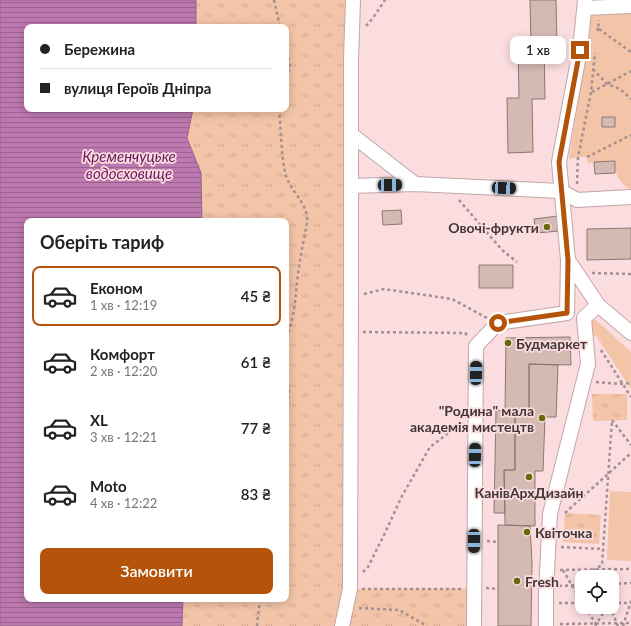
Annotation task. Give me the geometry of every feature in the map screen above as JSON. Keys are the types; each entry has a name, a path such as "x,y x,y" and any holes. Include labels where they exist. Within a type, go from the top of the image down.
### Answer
{"street":[{"path":"342,626 350,589 352,0"},
{"path":"474,626 476,346 498,323 567,313 568,260 559,162 580,50 585,4 599,7 631,6"},
{"path":"352,136 415,184"},
{"path":"351,186 415,184 561,190 577,200 631,197"},
{"path":"568,260 598,305 631,333"},
{"path":"546,625 546,586 550,514 588,364 584,318 598,305"}],"path":[{"path":"274,0 279,24"},
{"path":"351,41 373,18 384,0"},
{"path":"596,34 597,28 598,30 599,7"},
{"path":"597,28 631,52"},
{"path":"577,200 578,157 591,92 595,48"},
{"path":"593,69 607,84 620,89 631,99"},
{"path":"591,92 631,70"},
{"path":"280,112 286,175 291,188 304,204 307,217 299,263 296,303 289,331"},
{"path":"587,157 631,135"},
{"path":"447,186 502,250 516,262"},
{"path":"589,273 631,274"},
{"path":"352,298 384,289 452,299 498,323"},
{"path":"351,332 465,333 476,346"},
{"path":"586,334 596,342 631,397"},
{"path":"583,382 622,384 631,382"},
{"path":"350,589 368,567 402,496 430,447 476,413"},
{"path":"595,569 602,565 612,420 631,445"},
{"path":"550,514 565,513 594,488 608,472 631,453"},
{"path":"548,547 603,549"},
{"path":"547,570 631,570"},
{"path":"563,570 575,590"},
{"path":"619,584 631,584"},
{"path":"546,586 572,585"},
{"path":"350,589 455,589"},
{"path":"257,626 260,602"},
{"path":"546,602 575,603"},
{"path":"619,603 631,603 623,625"},
{"path":"353,607 399,610 427,626"},
{"path":"589,614 596,625"},
{"path":"596,625 602,614"},
{"path":"613,614 618,625"},
{"path":"546,625 623,625 631,623"}],"green space":[{"path":"196,0 353,0 350,589 474,588 474,626 182,626 183,602 289,602 289,218 202,218 201,173 187,138 192,112 289,112 289,24 196,24"},
{"path":"591,14 631,14 631,190 618,178 615,161 594,162 588,164 587,157 569,159"},
{"path":"588,319 596,320 631,352 631,389 597,337 590,334"},
{"path":"592,394 627,394 627,420 593,421"},
{"path":"610,491 631,492 631,561 607,560"},
{"path":"565,513 601,515 599,544 563,542"}],"water":[{"name":"Кременчуцьке водосховище","path":"0,0 196,0 196,24 24,24 24,112 192,112 187,138 201,173 202,218 24,218 24,602 183,602 182,626 0,626"}],"building":[{"path":"530,0 556,0 557,44 544,44 545,99 532,99 533,152 508,153 507,98 519,98 518,44 531,44"},
{"path":"602,117 615,117 615,127 602,127"},
{"path":"615,161 615,173 595,174 594,162"},
{"path":"401,210 402,224 383,225 382,211"},
{"name":"Овочі-фрукти","path":"558,216 559,231 536,233 534,219"},
{"path":"631,228 631,259 587,260 587,229"},
{"path":"479,265 513,265 513,288 479,288"},
{"path":"570,337 571,365 529,364 529,415 515,414 515,470 504,470 505,513 494,513 496,411 505,410 506,338"},
{"path":"529,364 558,365 556,417 545,417 543,471 535,471 535,526 505,525 504,470 515,470 515,414 529,415"},
{"path":"498,525 530,526 532,562 531,626 498,626"}],"place":[{"name":"Овочі-фрукти","path":"547,227"},
{"name":"Будмаркет","path":"508,343"},
{"name":"\"Родина\" мала академія мистецтв","path":"542,418"},
{"name":"КанівАрхДизайн","path":"529,477"},
{"name":"Квіточка","path":"527,532"},
{"name":"Fresh","path":"517,581"}],"route":[{"path":"498,323 567,313 568,260 559,162 580,50"}]}
